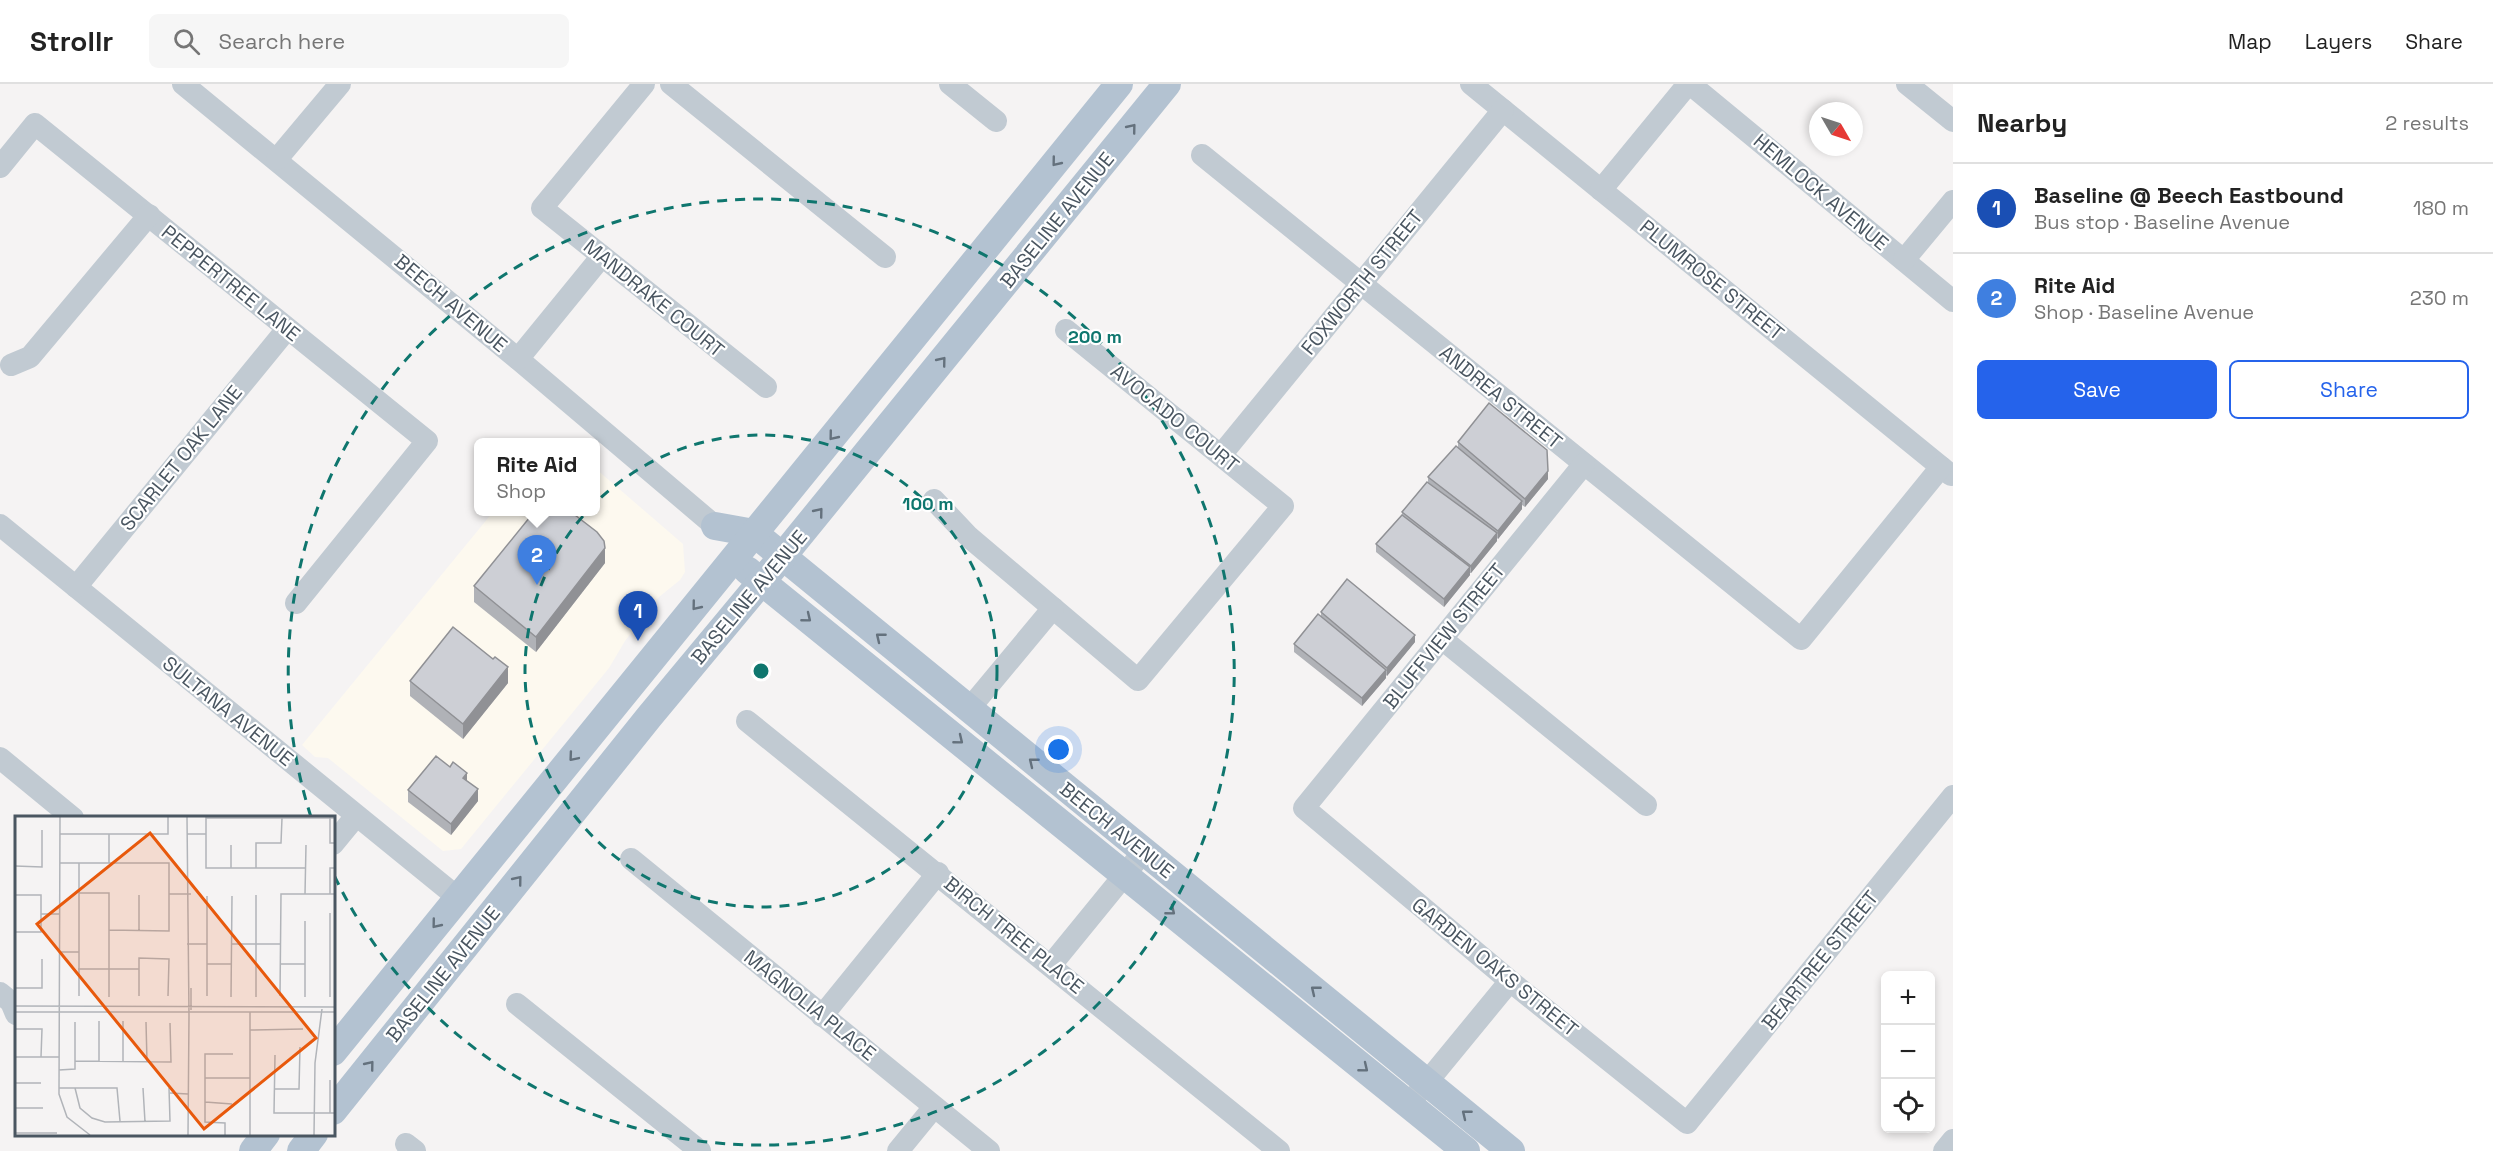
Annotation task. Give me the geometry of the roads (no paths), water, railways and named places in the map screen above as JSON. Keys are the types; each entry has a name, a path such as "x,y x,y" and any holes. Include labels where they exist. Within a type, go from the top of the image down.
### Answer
{"main road":[{"name":"BASELINE AVENUE","path":"334,1051 1119,84"},
{"name":"BASELINE AVENUE","path":"334,1110 642,726 1167,84"},
{"name":"BEECH AVENUE","path":"716,525 754,533 1511,1151"},
{"name":"BEECH AVENUE","path":"716,525 733,560 762,581 1466,1151"},
{"path":"253,1151 264,1136"},
{"path":"300,1151 312,1136"}],"street":[{"name":"BEECH AVENUE","path":"183,84 277,159 716,525"},
{"path":"277,159 340,84"},
{"name":"MANDRAKE COURT","path":"644,84 542,208 766,387"},
{"path":"671,84 885,257"},
{"path":"950,84 996,121"},
{"name":"PLUMROSE STREET","path":"1471,84 1947,472"},
{"path":"1601,190 1689,84"},
{"name":"HEMLOCK AVENUE","path":"1689,84 1953,301"},
{"path":"1907,84 1953,121"},
{"name":"FOXWORTH STREET","path":"1221,455 1503,110"},
{"name":"PEPPERTREE LANE","path":"0,167 35,124 427,441 297,603"},
{"name":"ANDREA STREET","path":"1202,155 1801,639 1947,472"},
{"path":"1904,260 1953,201"},
{"path":"11,365 30,357 149,215"},
{"path":"518,359 602,256"},
{"name":"SCARLET OAK LANE","path":"76,587 287,329"},
{"name":"AVOCADO COURT","path":"1053,608 1138,680 1283,506 1066,330"},
{"name":"BLUFFVIEW STREET","path":"1304,808 1584,464"},
{"path":"934,500 969,537 1053,608 969,710"},
{"name":"SULTANA AVENUE","path":"0,525 457,897"},
{"path":"1442,639 1646,805"},
{"name":"BIRCH TREE PLACE","path":"747,721 938,873 1279,1151"},
{"path":"0,758 71,816"},
{"name":"BEARTREE STREET","path":"1687,1124 1953,796"},
{"name":"GARDEN OAKS STREET","path":"1304,808 1510,981 1687,1124"},
{"path":"334,843 356,816"},
{"path":"1051,965 1144,851"},
{"name":"MAGNOLIA PLACE","path":"631,859 989,1151"},
{"path":"822,1016 938,873"},
{"path":"1409,1104 1510,981"},
{"path":"0,993 11,1002 15,1012"},
{"path":"517,1004 700,1151"},
{"path":"898,1151 934,1107"},
{"path":"1944,1151 1953,1140"}],"place":[{"name":"Rite Aid","path":"537,585"},
{"name":"Baseline @ Beech Eastbound","path":"638,641"}]}
